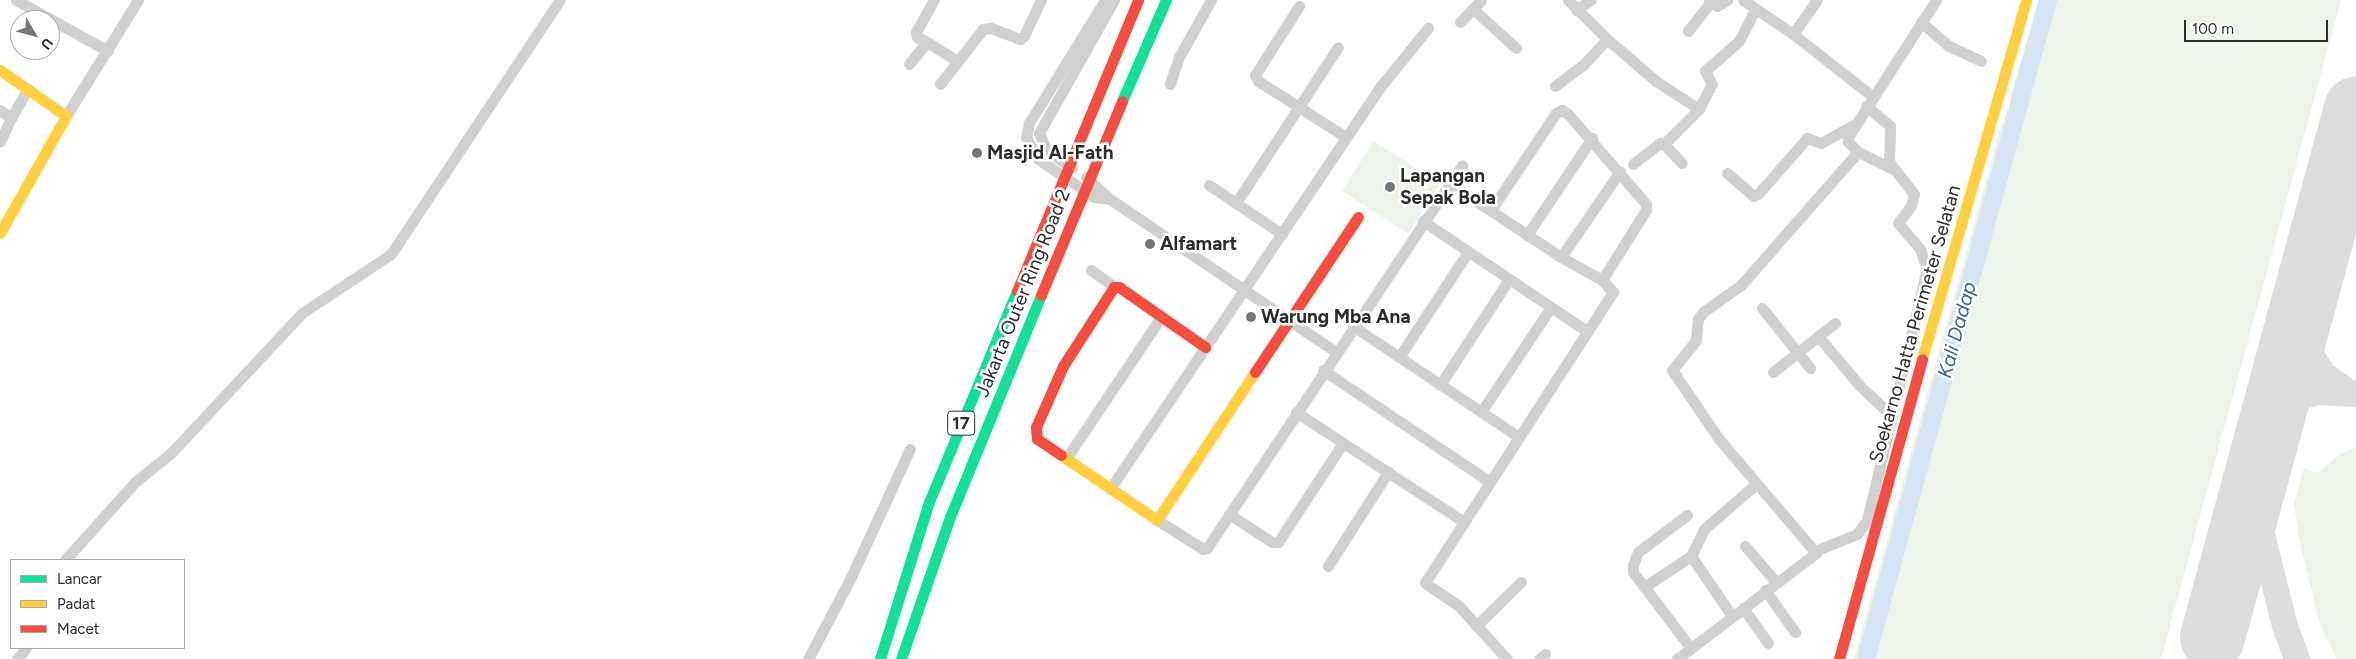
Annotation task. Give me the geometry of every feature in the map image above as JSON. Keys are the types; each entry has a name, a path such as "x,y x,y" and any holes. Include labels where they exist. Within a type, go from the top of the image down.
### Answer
{"main road":[{"name":"Jakarta Outer Ring Road 2","path":"880,659 929,502 1056,192 1138,0"},
{"name":"Jakarta Outer Ring Road 2","path":"901,659 950,516 1078,202 1166,0"},
{"name":"Soekarno Hatta Perimeter Selatan","path":"1839,659 1912,389 2026,0"},
{"path":"0,70 66,116 0,234"},
{"path":"1204,347 1119,287 1114,287 1063,366 1036,427 1037,439 1158,520 1358,217"}],"street":[{"path":"16,0 108,50"},
{"path":"66,116 138,0"},
{"path":"66,559 135,482 171,453 302,313 391,254 560,0"},
{"path":"934,0 916,34 958,61"},
{"path":"940,84 983,29 992,28 1020,39 1041,0"},
{"path":"1105,0 1029,123 1026,138 1038,158 1094,197 1110,199"},
{"path":"1114,0 1040,132 1046,149 1100,186 1110,199 1336,352"},
{"path":"1170,84 1179,57 1211,0"},
{"path":"1568,0 1607,40 1656,81 1699,109"},
{"path":"1576,10 1591,0"},
{"path":"1688,31 1710,1 1717,6 1727,0"},
{"path":"1743,0 1793,34 1869,101 1890,126 1887,155 1893,170 1914,194 1910,206 1898,223 1920,249 1927,268 1892,416 1862,530 1815,551"},
{"path":"1793,34 1816,0"},
{"path":"1893,170 1858,152 1848,142 1855,124 1869,101 1936,0"},
{"path":"1460,22 1477,4 1516,48"},
{"path":"1299,6 1255,75 1258,81 1346,137"},
{"path":"1633,164 1655,146 1664,144 1699,109 1712,84 1705,71 1739,41 1754,9"},
{"path":"1921,22 1949,46 1981,61"},
{"path":"1110,489 1381,86 1428,28"},
{"path":"1555,86 1583,65 1607,40"},
{"path":"909,64 927,42"},
{"path":"1236,203 1338,47"},
{"path":"0,142 28,88"},
{"path":"0,110 11,118"},
{"path":"1491,210 1556,113 1562,110 1592,138 1646,204 1646,210 1602,280"},
{"path":"1727,173 1753,196 1758,194 1807,138 1821,143 1855,124"},
{"path":"1527,235 1592,138"},
{"path":"1664,144 1682,163"},
{"path":"1815,551 1755,484 1672,376 1672,370 1696,340 1698,319 1703,312 1741,285 1858,152"},
{"path":"1158,520 1205,549 1462,165"},
{"path":"1561,257 1620,171"},
{"path":"1449,183 1561,257 1602,280 1613,292 1425,583 1458,605 1498,656"},
{"path":"1209,186 1282,234"},
{"path":"1424,222 1587,331"},
{"path":"1399,357 1468,252"},
{"path":"1091,270 1114,287"},
{"path":"1440,385 1509,279"},
{"path":"1481,412 1551,307"},
{"path":"1762,308 1810,368"},
{"path":"1066,459 1161,317"},
{"path":"1773,372 1835,323"},
{"path":"1353,326 1519,437"},
{"path":"1818,336 1860,386 1892,416"},
{"path":"1324,370 1490,482"},
{"path":"1296,412 1464,522"},
{"path":"1230,514 1272,542 1278,542 1343,442"},
{"path":"808,659 851,577 910,448"},
{"path":"1328,566 1388,472"},
{"path":"1644,587 1691,556 1704,529 1755,484"},
{"path":"1686,515 1634,558 1633,572 1690,647"},
{"path":"1745,546 1776,582"},
{"path":"1680,658 1690,647 1765,590 1815,556 1815,551"},
{"path":"1691,556 1732,616"},
{"path":"1476,626 1521,582"},
{"path":"1765,590 1795,632"},
{"path":"1743,608 1768,643"},
{"path":"17,659 25,649"}],"shaded area":[{"path":"2039,0 2341,0 2161,659 1854,659 2000,129 2007,110 2013,110 2015,103 2010,97"},
{"name":"Lapangan Sepak Bola","path":"1374,141 1440,184 1408,234 1342,190"},
{"path":"2356,447 2356,659 2337,659 2320,625 2299,539 2294,504 2304,468 2318,473 2340,454"}],"waterway":[{"name":"Kali Dadap","path":"1866,659 2048,0"}],"taxiway":[{"path":"2302,305 2302,330 2311,355 2324,375 2349,392"},
{"path":"2267,434 2278,412 2296,398 2318,392 2356,394"},
{"path":"2266,438 2259,499 2261,531 2285,626 2297,659"}],"runway":[{"path":"2212,637 2356,108"}],"traffic: fast":[{"path":"1122,101 1166,0"},
{"path":"880,659 929,502 1017,291"},
{"path":"901,659 950,517 1041,295"}],"traffic: slow":[{"path":"1922,359 2026,0"},
{"path":"0,70 66,116 0,233"},
{"path":"1061,455 1157,520 1255,372"}],"traffic: jam":[{"path":"1017,291 1138,0"},
{"path":"1041,295 1122,101"},
{"path":"1255,372 1358,217"},
{"path":"1061,455 1037,439 1036,427 1063,366 1114,287 1119,287 1205,347"},
{"path":"1839,659 1922,359"}],"place":[{"name":"Masjid Al-Fath","path":"977,153"},
{"name":"Lapangan Sepak Bola","path":"1390,187"},
{"name":"Alfamart","path":"1150,244"},
{"name":"Warung Mba Ana","path":"1251,317"}]}
